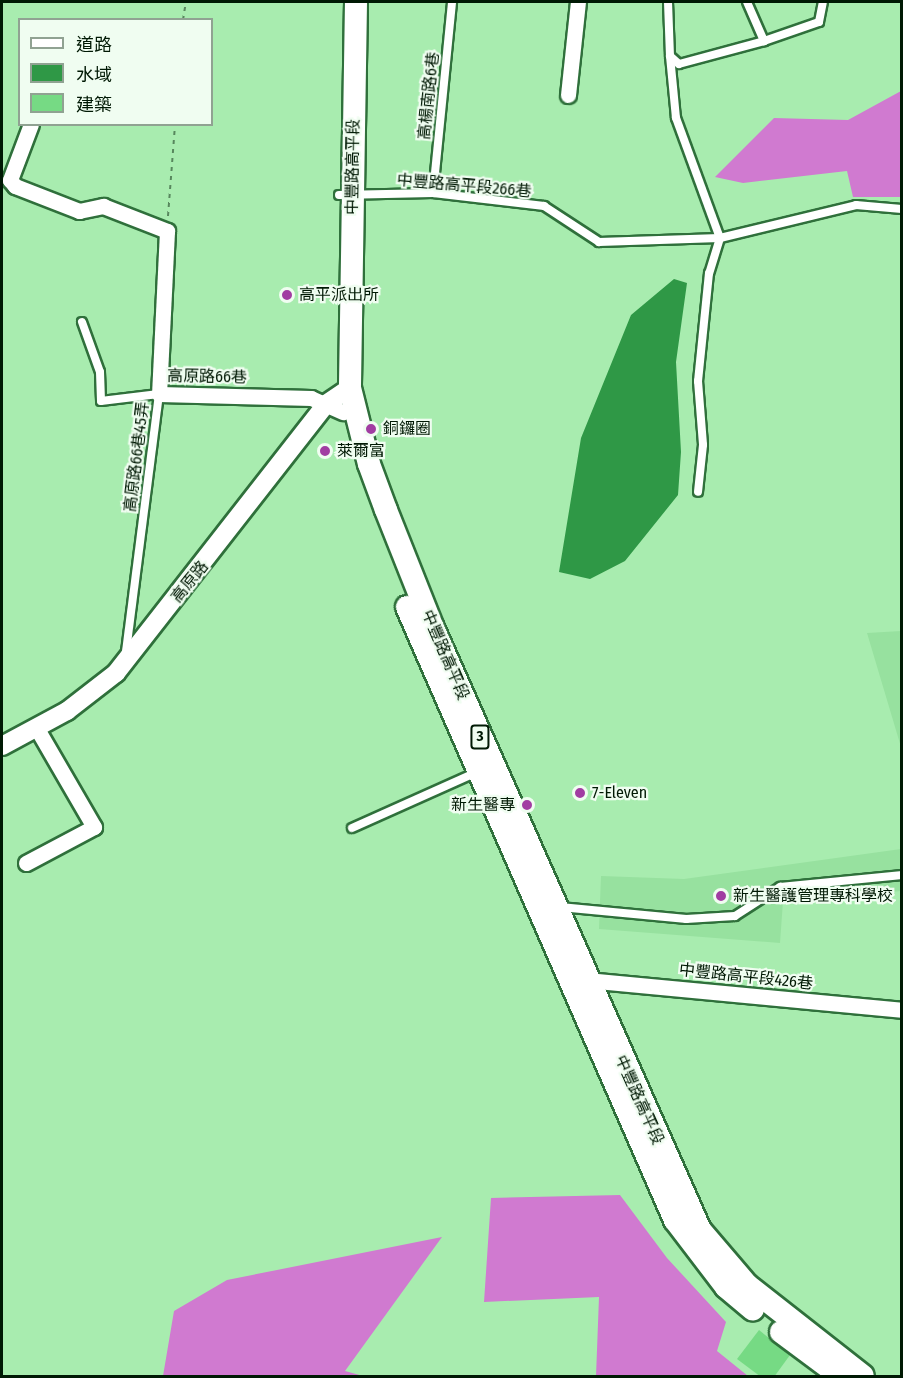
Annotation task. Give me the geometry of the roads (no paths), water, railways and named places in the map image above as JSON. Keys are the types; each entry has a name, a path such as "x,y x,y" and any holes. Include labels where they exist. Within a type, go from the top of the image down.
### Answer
{"main road":[{"name":"中豐路高平段","path":"341,2 346,194"},
{"name":"中豐路高平段","path":"356,2 339,399 358,477 418,636 485,769 628,1095 700,1230 720,1257 747,1285 863,1377"},
{"name":"中豐路高平段","path":"546,910 586,980 675,1220 709,1266 735,1294 840,1377"}],"street":[{"path":"568,94 578,2"},
{"name":"高原路66巷","path":"30,126 10,180 15,186 79,211 104,206 166,231 159,394 339,399"},
{"name":"高原路","path":"2,746 90,695 125,663 339,399"},
{"path":"26,863 94,827 36,727"},
{"name":"中豐路高平段426巷","path":"586,980 902,1010"}],"lane":[{"name":"高楊南路6巷","path":"433,194 452,2"},
{"path":"668,2 676,118 720,238 709,273 698,381 703,445 698,492"},
{"path":"747,2 764,41"},
{"path":"670,56 679,64 764,41 819,22 823,2"},
{"name":"中豐路高平段266巷","path":"346,194 433,194 544,206 599,242 720,238 856,205 902,209"},
{"name":"高原路66巷45弄","path":"82,322 100,372 101,401 159,394 125,663"},
{"path":"352,828 485,769"},
{"path":"546,910 686,919 735,916 780,887 902,875"}],"water":[{"path":"674,279 687,283 676,362 681,452 678,495 625,561 590,579 559,572 581,438 631,315"}],"place":[{"name":"高平派出所","path":"287,295"},
{"name":"銅鑼圈","path":"371,429"},
{"name":"萊爾富","path":"325,451"},
{"name":"7-Eleven","path":"580,793"},
{"name":"新生醫專","path":"527,805"},
{"name":"新生醫護管理專科學校","path":"721,896"}]}
